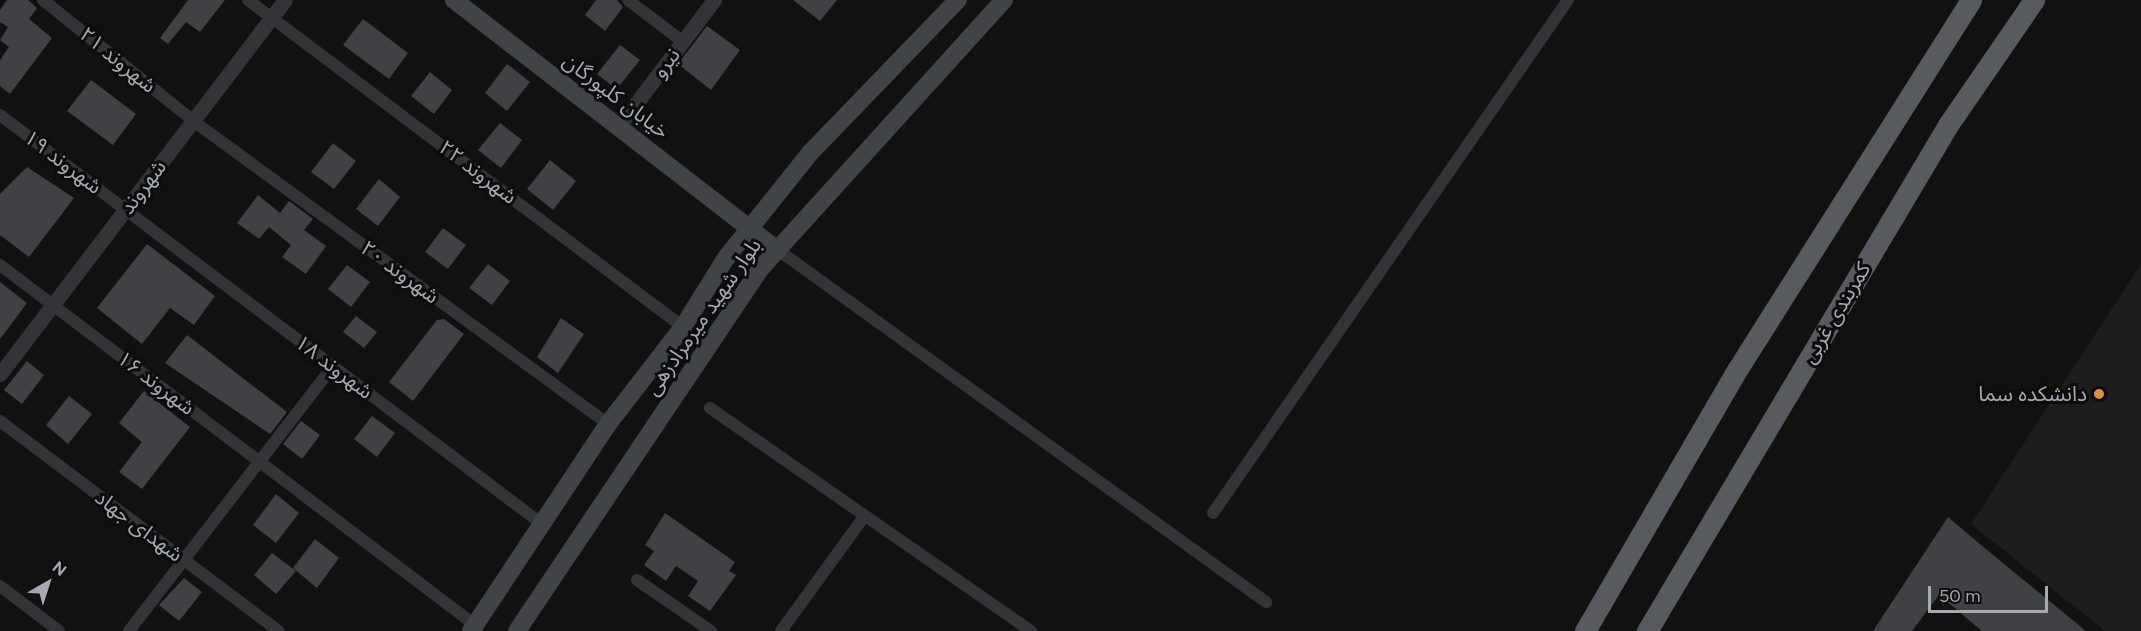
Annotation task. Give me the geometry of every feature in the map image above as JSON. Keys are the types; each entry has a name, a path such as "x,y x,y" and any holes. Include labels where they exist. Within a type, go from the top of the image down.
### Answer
{"highway":[{"path":"1585,631 1737,370 1971,0"},
{"name":"کمربندی غربی","path":"1647,631 1948,125 2034,0"}],"main road":[{"name":"خیابان کلپورگان","path":"454,0 778,250"},
{"name":"بلوار شهید میرمرادزهی","path":"473,628 608,424 683,327 751,227 810,153 958,0"},
{"name":"بلوار شهید میرمرادزهی","path":"522,629 761,268 1004,0"}],"street":[{"name":"شهروند ۲۱","path":"43,0 192,120"},
{"name":"شهروند ۲۲","path":"248,0 683,327"},
{"name":"شهروند","path":"0,374 285,0"},
{"path":"628,0 682,41"},
{"name":"نیرو","path":"619,126 714,0"},
{"path":"1213,513 1568,0"},
{"name":"شهروند ۱۹","path":"0,115 126,209"},
{"name":"شهروند ۲۰","path":"192,120 608,424"},
{"name":"شهروند ۱۸","path":"126,209 542,524"},
{"path":"778,250 1266,602"},
{"name":"شهروند ۱۶","path":"0,265 260,461 473,628"},
{"path":"129,631 333,366"},
{"path":"710,408 863,518 1031,631"},
{"name":"شهدای جهاد","path":"0,421 279,631"},
{"path":"781,631 863,518"},
{"path":"637,580 711,631"},
{"path":"0,586 59,631"}],"shaded area":[{"name":"دانشکده سما","path":"2141,264 2141,631 2105,631 1971,524"}],"building":[{"path":"7,0 28,0 37,8 29,19 52,38 10,94 0,86 0,60 9,47 0,40 8,27 0,22 0,10"},
{"path":"188,0 225,0 200,32 186,22 168,44 160,38"},
{"path":"596,0 617,0 623,7 605,31 585,15"},
{"path":"793,0 837,0 820,21"},
{"path":"363,19 408,53 389,79 343,45"},
{"path":"707,26 740,50 711,90 678,64"},
{"path":"620,45 640,60 620,85 611,85 597,74"},
{"path":"507,64 530,82 507,111 485,93"},
{"path":"430,72 452,90 434,114 411,96"},
{"path":"91,80 136,114 113,145 67,111"},
{"path":"500,123 522,140 501,168 478,150"},
{"path":"333,143 356,161 334,189 311,172"},
{"path":"550,160 576,181 553,210 527,189"},
{"path":"27,167 74,198 29,257 0,235 0,194"},
{"path":"379,179 400,197 378,226 356,209"},
{"path":"258,195 280,213 289,201 313,219 304,230 326,246 306,274 282,257 291,245 269,227 259,239 237,223"},
{"path":"443,228 466,245 448,269 425,252"},
{"path":"147,244 215,296 194,325 170,308 142,344 97,308"},
{"path":"488,264 510,281 492,305 469,288"},
{"path":"347,265 370,282 351,307 328,289"},
{"path":"0,282 27,303 0,339"},
{"path":"356,316 377,332 364,348 343,332"},
{"path":"561,318 584,334 558,373 537,357"},
{"path":"444,319 464,334 413,401 389,382 437,320"},
{"path":"187,335 287,412 270,434 165,363"},
{"path":"27,361 44,375 22,404 4,390"},
{"path":"144,391 190,427 142,489 119,472 142,442 119,423"},
{"path":"69,396 92,414 68,444 46,425"},
{"path":"372,416 395,433 377,457 354,439"},
{"path":"301,421 320,435 302,459 283,444"},
{"path":"276,494 299,513 276,543 253,525"},
{"path":"665,513 735,562 729,571 736,575 710,611 688,596 698,581 676,566 666,581 644,565 654,551 645,545"},
{"path":"1948,517 2086,631 1982,631 1939,595 1912,631 1873,631"},
{"path":"315,539 339,558 317,588 293,568"},
{"path":"272,553 296,571 276,594 254,575"},
{"path":"184,578 202,592 179,621 159,605"}],"place":[{"name":"دانشکده سما","path":"2099,394"}]}
